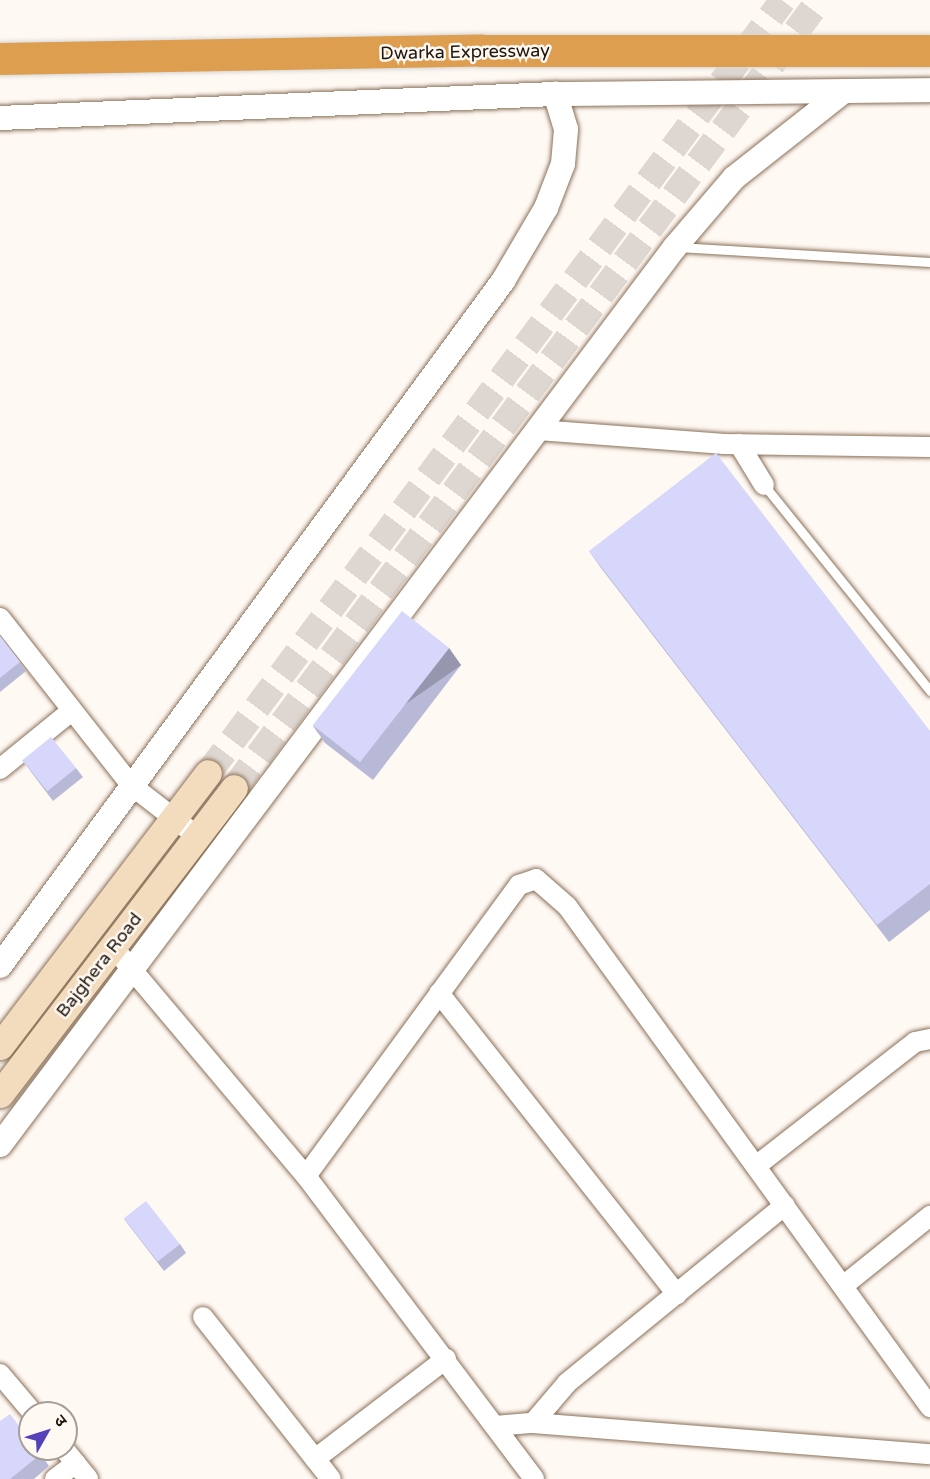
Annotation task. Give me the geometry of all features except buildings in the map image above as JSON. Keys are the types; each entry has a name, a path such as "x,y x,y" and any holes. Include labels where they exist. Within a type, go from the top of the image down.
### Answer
{"highway":[{"name":"Dwarka Expressway","path":"0,59 481,51 930,51"}],"main road":[{"name":"Bajghera Road","path":"0,1046 208,773"},
{"name":"Bajghera Road","path":"0,1094 234,788"}],"street":[{"path":"0,118 555,94 930,90"},
{"path":"0,1145 675,247 734,178 844,91"},
{"path":"0,966 527,243 563,164 566,129 555,94"},
{"path":"538,430 739,444 930,447"},
{"path":"739,444 764,485"},
{"path":"0,618 69,713 130,785 198,837"},
{"path":"0,769 69,713"},
{"path":"306,1176 519,885 529,879 544,883 567,906 930,1407"},
{"path":"113,947 306,1176 446,1359 534,1479"},
{"path":"439,993 677,1294"},
{"path":"756,1166 915,1042 930,1039"},
{"path":"533,1423 567,1383 785,1205"},
{"path":"843,1287 930,1216"},
{"path":"203,1317 331,1479"},
{"path":"315,1459 446,1359"},
{"path":"0,1374 23,1401"},
{"path":"495,1426 533,1423 930,1454"},
{"path":"55,1479 67,1461"},
{"path":"74,1461 88,1479"}],"lane":[{"path":"675,247 930,262"},
{"path":"764,485 930,691"}],"tunnel":[{"path":"208,773 783,0"},
{"path":"234,788 819,0"}]}
